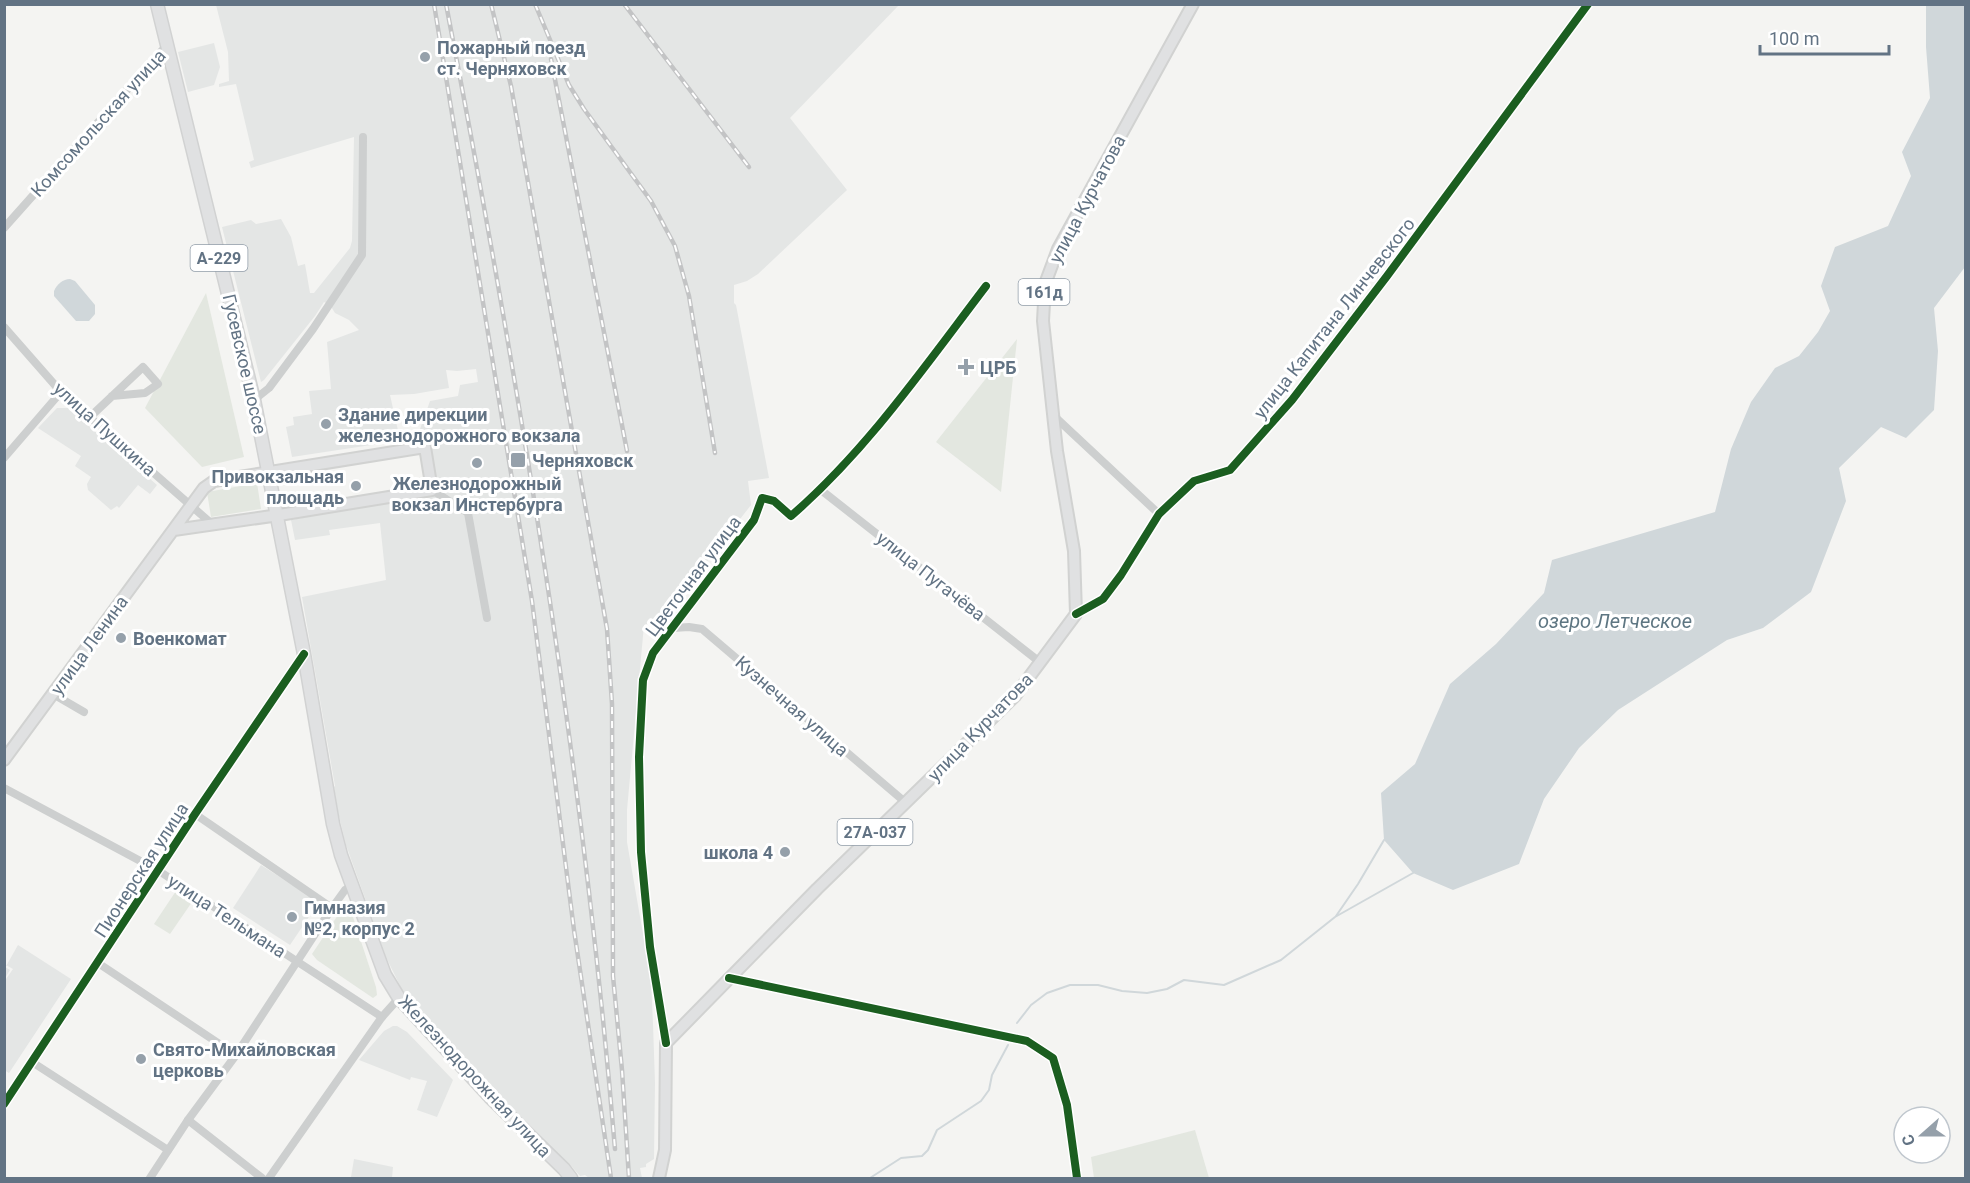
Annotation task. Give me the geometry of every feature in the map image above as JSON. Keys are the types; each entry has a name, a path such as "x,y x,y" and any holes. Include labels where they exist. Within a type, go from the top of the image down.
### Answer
{"highway":[{"name":"Гусевское шоссе","path":"157,4 254,400 279,515"},
{"name":"Железнодорожная улица","path":"279,515 340,855 385,975 399,998 490,1097 564,1169 571,1179"}],"main road":[{"name":"улица Курчатова","path":"666,1043 905,802 1015,696 1076,614 1074,551 1057,451 1043,321 1045,284 1058,249 1193,4"},
{"name":"улица Ленина","path":"4,760 204,488 214,481 425,447 432,490"},
{"path":"174,530 432,490"},
{"path":"659,1179 665,1150 666,1043"}],"street":[{"name":"улица Капитана Линчевского","path":"1076,614 1103,599 1121,575 1159,514 1194,481 1230,470 1292,400 1388,276 1588,4"},
{"name":"Комсомольская улица","path":"4,228 167,45"},
{"path":"254,400 269,388 362,255 363,137"},
{"name":"Цветочная улица","path":"666,1043 649,935 641,852 639,757 643,681 653,653 754,520 762,498 774,501 791,516 820,490 883,421 986,286"},
{"name":"улица Пушкина","path":"4,327 61,392 212,524"},
{"path":"90,417 112,396 143,367 158,384 145,393 112,396"},
{"path":"4,459 61,392"},
{"path":"1054,416 1159,514"},
{"path":"432,490 468,513 487,618"},
{"name":"улица Пугачёва","path":"820,490 1041,663"},
{"name":"Кузнечная улица","path":"673,628 702,629 905,802"},
{"name":"Пионерская улица","path":"4,1104 195,814 304,654"},
{"path":"53,694 84,712"},
{"name":"улица Тельмана","path":"4,788 160,870 168,878 382,1017"},
{"path":"195,814 332,908"},
{"path":"150,1179 188,1120 236,1055 332,908 345,890 352,886"},
{"path":"98,963 236,1055"},
{"path":"729,978 1026,1041 1053,1058 1067,1105 1077,1179"},
{"path":"269,1179 382,1017 399,998"},
{"path":"32,1062 168,1150"},
{"path":"188,1120 262,1179"}],"shaded area":[{"path":"216,5 899,5 790,118 847,190 758,274 734,285 734,303 769,478 748,481 751,505 662,619 644,625 627,810 627,842 651,980 653,1024 654,1159 646,1164 646,1167 640,1168 642,1178 580,1176 560,1159 403,992 386,957 346,845 338,812 302,597 386,580 380,523 329,530 330,535 295,540 291,520 387,502 430,491 419,432 430,401 458,396 460,385 478,382 476,369 446,370 449,388 414,394 390,395 399,435 391,442 292,457 286,427 294,425 293,417 312,414 309,391 331,389 327,342 359,330 324,302 261,382 222,227 251,220 256,224 281,219 291,237 298,266 305,264 310,293 314,293 350,248 352,241 354,137 251,168 249,162 254,160 236,84 219,87 219,84 229,81 228,52"},
{"path":"214,43 220,67 214,85 188,92 178,52"},
{"path":"206,293 244,457 202,467 145,408"},
{"path":"1017,339 1001,492 936,442"},
{"path":"57,408 68,408 157,485 150,494 138,485 119,508 117,506 111,510 88,490 87,484 91,477 75,466 81,456 38,428"},
{"path":"257,483 261,509 211,517 207,492"},
{"path":"261,865 319,902 290,945 233,908"},
{"path":"176,891 192,902 170,934 154,924"},
{"path":"342,909 352,914 376,987 377,995 373,998 317,960 312,954"},
{"path":"18,945 71,979 9,1073 4,1070 4,982 13,969 7,965"},
{"path":"5,968 10,970 5,978"},
{"path":"393,1026 407,1032 453,1080 437,1117 417,1110 427,1081 411,1077 410,1080 359,1060 384,1031"},
{"path":"1195,1130 1209,1178 1094,1178 1091,1157"},
{"path":"354,1159 393,1167 392,1178 351,1177"}],"water":[{"name":"озеро Летческое","path":"1926,5 1966,5 1965,267 1934,308 1938,351 1934,410 1906,438 1881,427 1839,468 1846,501 1811,592 1763,628 1727,640 1618,710 1579,748 1544,799 1519,864 1453,890 1413,873 1384,840 1381,793 1415,764 1450,684 1496,644 1544,593 1552,560 1715,512 1731,449 1751,402 1775,368 1799,356 1818,332 1830,311 1821,286 1835,247 1888,226 1911,176 1902,152 1930,98 1926,47"},
{"path":"70,279 75,281 95,305 95,314 89,321 76,321 54,296 54,291 59,284"}],"waterway":[{"path":"1336,916 1384,840"},
{"path":"1017,1023 1031,1005 1047,993 1070,985 1098,985 1122,991 1147,993 1167,989 1184,980 1224,985 1281,960 1335,917 1413,873"},
{"path":"870,1178 901,1158 922,1156 928,1150 937,1130 981,1101 989,1090 992,1075 1008,1045"}],"railway":[{"path":"434,4 532,601 574,930 611,1178"},
{"path":"446,4 499,289 546,575 585,861 602,1005 615,1149"},
{"path":"491,4 511,86 607,629 612,704 613,976 629,1178"},
{"path":"535,4 569,85 651,201 675,246 689,296 715,453"},
{"path":"624,4 749,167"},
{"path":"551,59 627,451"}],"cycle path":[{"path":"1076,614 1103,599 1121,575 1159,514 1194,481 1230,470 1292,400 1387,276 1588,4"},
{"path":"666,1043 650,947 641,852 639,757 643,680 653,653 754,520 762,498 774,501 791,516 819,490 870,435 918,377 986,286"},
{"path":"4,1104 195,814 304,654"},
{"path":"729,978 1027,1041 1053,1058 1067,1105 1077,1178"}],"place":[{"name":"Пожарный поезд ст. Черняховск","path":"425,57"},
{"name":"ЦРБ","path":"966,367"},
{"name":"Здание дирекции железнодорожного вокзала","path":"326,424"},
{"name":"Черняховск","path":"518,460"},
{"name":"Железнодорожный вокзал Инстербурга","path":"477,463"},
{"name":"Привокзальная площадь","path":"356,486"},
{"name":"Военкомат","path":"121,638"},
{"name":"школа 4","path":"785,852"},
{"name":"Гимназия №2, корпус 2","path":"292,917"},
{"name":"Свято-Михайловская церковь","path":"141,1059"}]}
